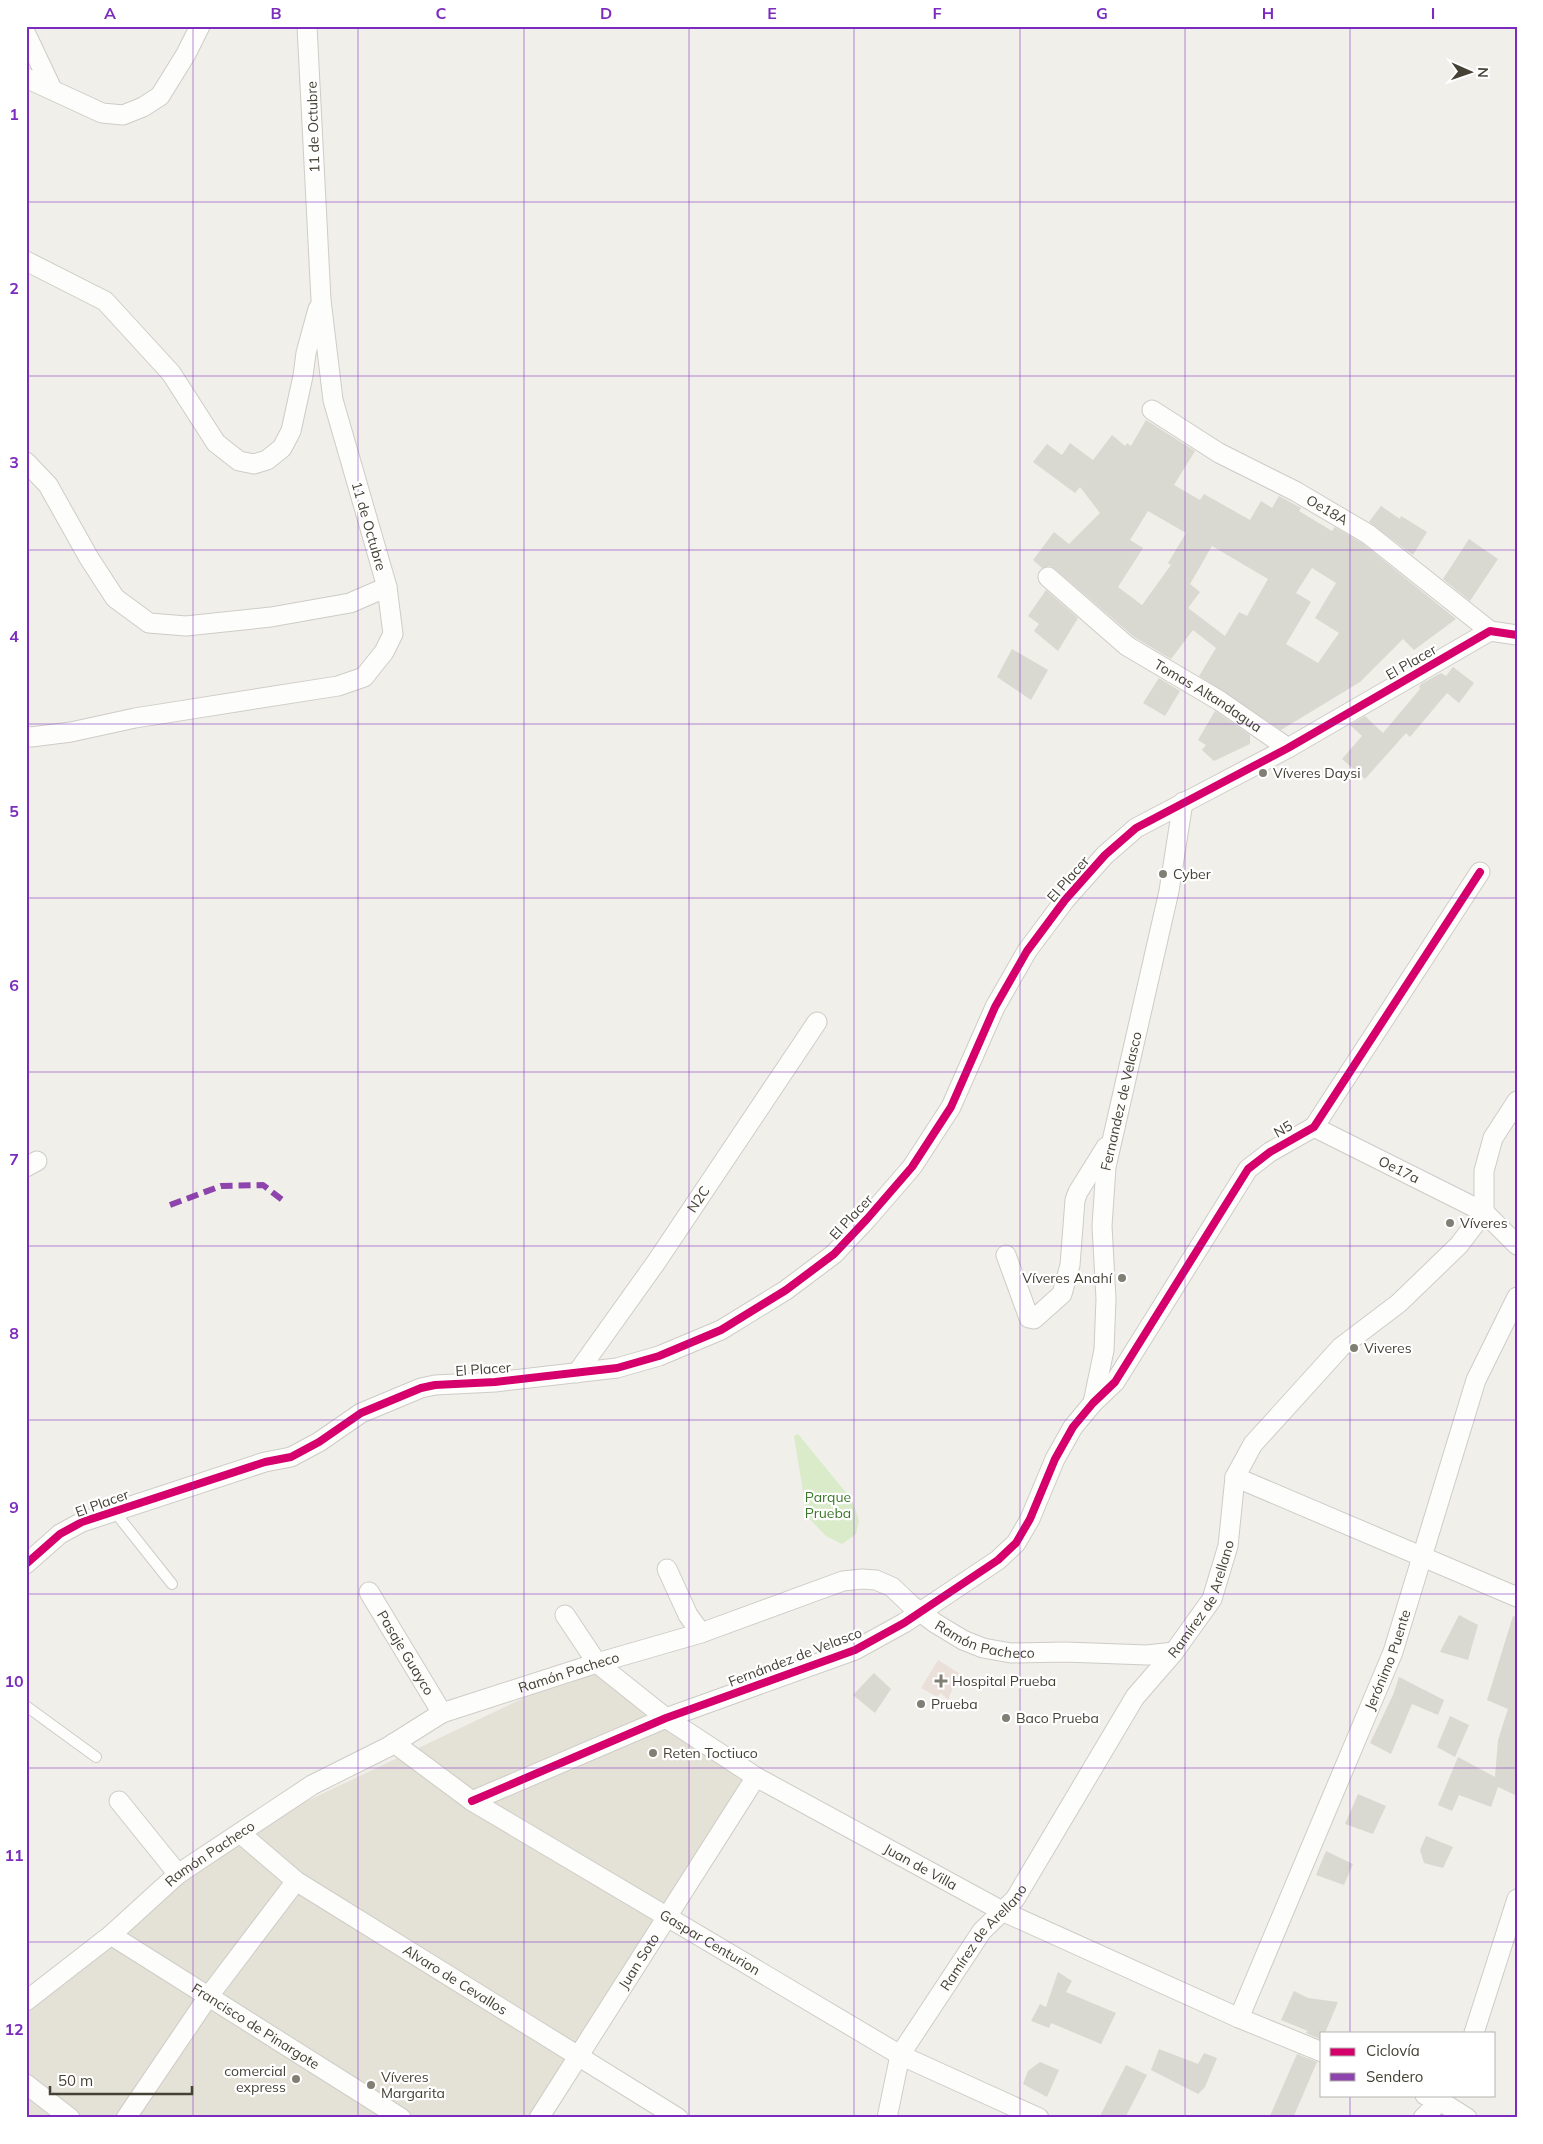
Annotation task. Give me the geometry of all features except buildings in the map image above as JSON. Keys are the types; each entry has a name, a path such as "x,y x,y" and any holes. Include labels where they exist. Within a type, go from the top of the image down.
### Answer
{"street":[{"path":"26,78 102,113 123,115 143,107 160,96 186,54 200,26"},
{"name":"11 de Octubre","path":"26,736 31,738 71,732 135,718 338,686 364,677 384,652 393,634 386,587 333,400 321,300 307,26"},
{"path":"26,34 52,89"},
{"path":"26,261 105,301 172,374 216,443 238,461 254,464 268,460 282,448 291,430 306,353 321,300"},
{"name":"Oe18A","path":"1152,410 1219,453 1295,491 1368,534 1490,631"},
{"path":"26,462 48,485 89,558 115,598 149,623 186,626 271,617 350,603 386,587"},
{"name":"Tomas Altandagua","path":"1048,577 1127,646 1220,701 1288,748"},
{"path":"1490,631 1517,635"},
{"name":"El Placer","path":"26,1564 60,1534 82,1522 265,1462 291,1457 319,1442 360,1413 421,1388 435,1385 495,1382 617,1368 659,1356 721,1330 786,1290 834,1254 912,1167 951,1107 995,1008 1027,951 1065,900 1105,855 1136,828 1288,748 1490,631"},
{"name":"Fernandez de Velasco","path":"1093,1403 1104,1350 1106,1299 1102,1226 1106,1167 1170,892 1183,802"},
{"name":"N5","path":"1093,1403 1115,1382 1248,1170 1270,1152 1314,1126 1480,872"},
{"name":"N2C","path":"577,1373 657,1261 817,1022"},
{"path":"1517,1102 1493,1138 1484,1171 1484,1212 1517,1245"},
{"name":"Oe17a","path":"1314,1126 1484,1212"},
{"path":"1006,1255 1029,1318 1034,1319 1062,1294 1070,1265 1075,1200 1078,1192 1115,1133"},
{"name":"Ramírez de Arellano","path":"887,2118 900,2055 982,1931 1014,1898 1135,1697 1174,1652 1212,1599 1228,1546 1235,1477 1253,1444 1335,1354 1399,1303 1459,1245 1484,1212"},
{"name":"Jerónimo Puente","path":"1239,2018 1393,1652 1476,1380 1517,1297"},
{"name":"Fernández de Velasco","path":"472,1801 666,1718 855,1650 894,1630 998,1560 1016,1543 1030,1519 1059,1451 1073,1427 1093,1403"},
{"path":"1235,1477 1517,1597"},
{"path":"666,1569 688,1615 701,1633"},
{"name":"Ramón Pacheco","path":"26,2001 111,1935 178,1874 312,1785 394,1743 442,1713 597,1663 701,1633 843,1582 862,1579 876,1580 892,1587 920,1612 963,1640 983,1648 1010,1653 1065,1652 1147,1655 1174,1652"},
{"name":"Pasaje Guayco","path":"369,1592 442,1713"},
{"name":"Juan de Villa","path":"565,1615 597,1663 666,1718 756,1778 1002,1911 1239,2018 1320,2051"},
{"name":"Gaspar Centurion","path":"394,1743 472,1801 900,2055 1039,2118"},
{"name":"Juan Soto","path":"539,2118 756,1778"},
{"path":"120,1801 178,1874"},
{"name":"Alvaro de Cevallos","path":"240,1832 296,1881 678,2118"},
{"path":"126,2118 208,1997 296,1881"},
{"path":"1474,2032 1516,1904"},
{"name":"Francisco de Pinargote","path":"111,1935 401,2118"},
{"path":"26,2084 70,2118"},
{"path":"1423,2118 1436,2097 1467,2118"}],"lane":[{"path":"114,1511 172,1584"},
{"path":"26,1706 96,1757"}],"shaded area":[{"name":"Hospital Prueba","path":"938,1660 959,1673 948,1700 941,1693 937,1697 921,1688"},
{"path":"597,1663 756,1777 534,2118 26,2118 26,2000 240,1833"}],"green space":[{"name":"Parque Prueba","path":"798,1434 852,1500 859,1521 856,1534 842,1544 826,1536 807,1516 794,1436"}],"marked path":[{"path":"170,1205 221,1186 263,1185 285,1202"}],"cycle path":[{"path":"26,1564 60,1534 82,1522 265,1462 291,1457 319,1442 361,1413 421,1388 435,1385 495,1382 617,1368 659,1356 721,1330 786,1290 834,1254 912,1167 951,1107 995,1007 1027,951 1065,900 1105,855 1136,828 1288,748 1490,631 1517,635"},
{"path":"472,1801 666,1718 855,1650 904,1623 998,1560 1016,1543 1030,1519 1055,1459 1073,1427 1093,1403 1115,1382 1248,1169 1270,1152 1314,1127 1480,872"}],"place":[{"name":"Víveres Daysi","path":"1263,773"},
{"name":"Cyber","path":"1163,874"},
{"name":"Víveres","path":"1450,1223"},
{"name":"Víveres Anahí","path":"1122,1278"},
{"name":"Viveres","path":"1354,1348"},
{"name":"Hospital Prueba","path":"941,1681"},
{"name":"Prueba","path":"921,1704"},
{"name":"Baco Prueba","path":"1006,1718"},
{"name":"Reten Toctiuco","path":"653,1753"},
{"name":"comercial express","path":"296,2079"},
{"name":"Víveres Margarita","path":"371,2085"}]}
